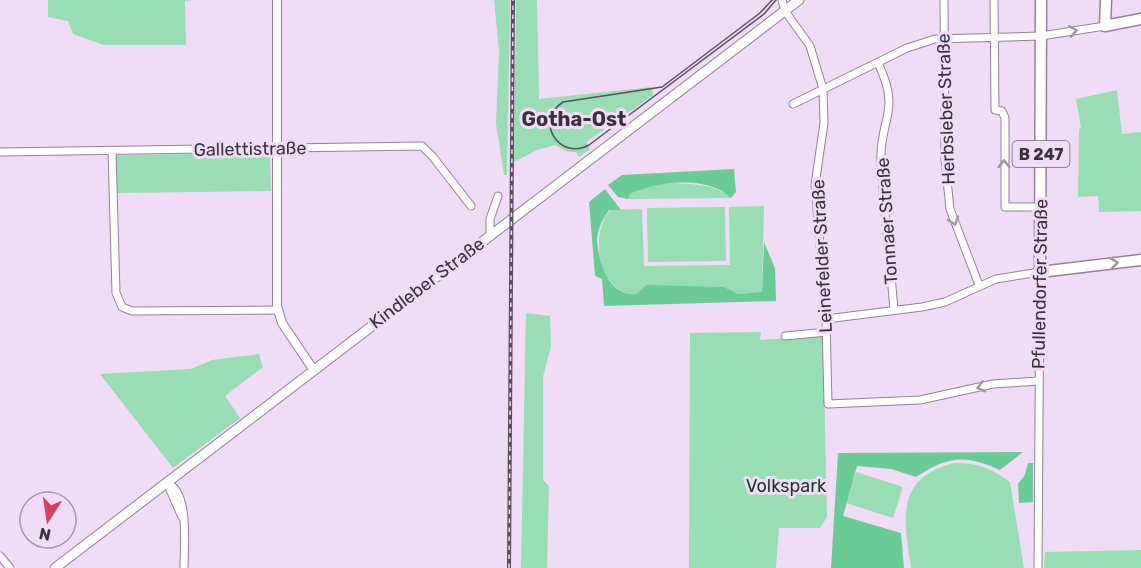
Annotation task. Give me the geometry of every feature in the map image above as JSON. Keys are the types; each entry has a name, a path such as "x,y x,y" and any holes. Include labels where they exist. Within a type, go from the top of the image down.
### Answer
{"main road":[{"name":"Kindleber Straße","path":"55,568 313,369 800,0"},
{"name":"Pfullendorfer Straße","path":"1040,272 1041,0"},
{"path":"1106,0 1106,26 1141,19"},
{"path":"1040,272 1141,260"}],"street":[{"path":"276,0 277,310 282,323 313,369"},
{"path":"782,0 785,11"},
{"name":"Herbsleber Straße","path":"944,0 945,160 950,209 979,285"},
{"path":"994,0 995,110 1002,111 1005,118 1005,207 1041,207"},
{"name":"Leinefelder Straße","path":"785,11 810,46 823,90 824,123 815,185 827,332 828,405 920,400 993,384 1039,381"},
{"path":"793,104 917,44 944,38 1041,36 1106,26"},
{"name":"Tonnaer Straße","path":"878,63 886,80 891,102 881,160 894,310"},
{"name":"Gallettistraße","path":"0,152 422,146 433,156 471,206"},
{"path":"112,151 119,303 132,311 277,310"},
{"path":"490,231 490,219 498,196"},
{"path":"826,319 945,302 996,279 1040,272"},
{"name":"Pfullendorfer Straße","path":"1038,568 1040,272"},
{"path":"785,336 827,332"},
{"path":"167,483 183,520 184,568"},
{"path":"0,556 10,568"}],"green space":[{"path":"48,0 192,0 185,1 186,45 104,45 73,34 68,21 48,17"},
{"path":"494,0 510,0 507,175 504,175 496,124 499,51"},
{"path":"516,0 537,0 539,99 652,87 653,95 612,125 607,120 600,125 604,130 586,142 590,149 579,157 576,152 568,152 555,145 537,150 514,162"},
{"path":"1117,90 1122,134 1141,132 1141,211 1099,212 1098,196 1078,197 1079,129 1081,128 1076,99"},
{"path":"270,153 271,191 117,193 116,155"},
{"path":"734,169 736,192 731,198 709,186 682,182 641,189 630,194 628,199 618,197 608,185 622,175"},
{"path":"668,183 710,187 731,198 628,199 630,194 643,187"},
{"path":"605,189 621,210 609,210 598,232 598,250 603,269 613,285 620,291 637,294 646,285 724,287 738,294 762,292 764,242 775,268 776,301 604,306 602,279 595,276 589,202"},
{"path":"764,206 762,292 737,294 724,287 627,295 609,279 603,268 600,257 600,232 610,210 642,209 644,266 730,265 729,207"},
{"path":"725,207 726,261 648,262 647,208"},
{"path":"526,313 550,316 551,346 543,377 543,480 549,486 547,568 521,568"},
{"name":"Volkspark","path":"761,332 760,340 823,336 827,517 820,528 779,528 776,568 689,568 690,333"},
{"path":"259,354 263,367 225,396 240,418 173,468 100,374 191,369 212,360"},
{"path":"1023,452 1000,470 977,461 957,460 947,461 916,477 891,469 857,466 843,516 901,533 904,568 831,568 838,453"},
{"path":"954,463 984,467 1010,482 1024,568 911,568 906,517 907,503 912,490 921,479 935,470"},
{"path":"1028,463 1033,463 1033,502 1019,503 1018,484 1025,475"},
{"path":"856,472 903,487 893,518 846,503"},
{"path":"1141,550 1141,568 1044,568 1045,552"}],"tram line":[{"path":"772,0 760,13 662,87 563,102 555,110 551,119 554,137 568,148 578,149 589,145 764,14 776,0"}],"railway":[{"path":"509,568 513,0"}],"district":[{"name":"Gotha-Ost","path":"574,119"}]}
